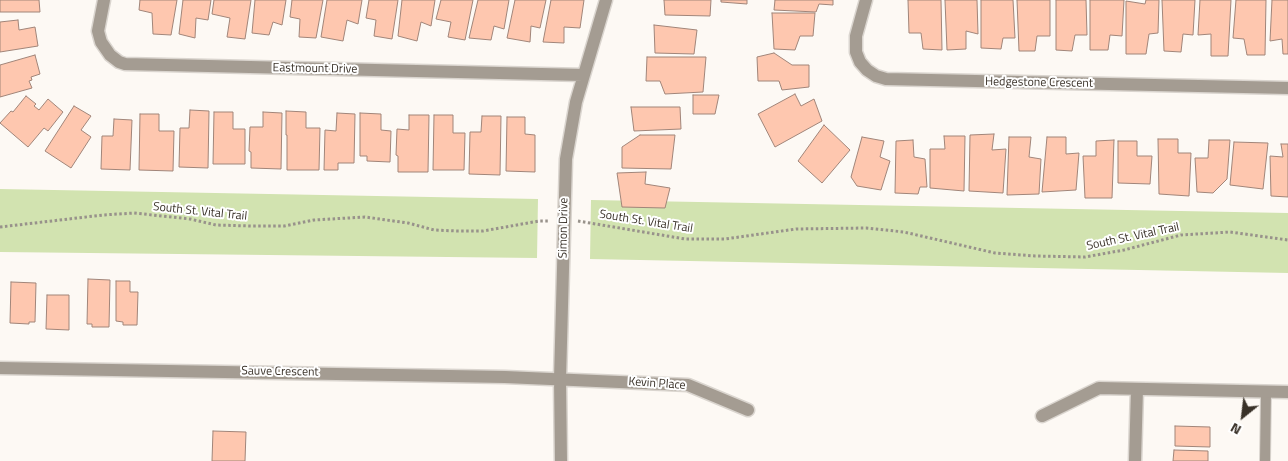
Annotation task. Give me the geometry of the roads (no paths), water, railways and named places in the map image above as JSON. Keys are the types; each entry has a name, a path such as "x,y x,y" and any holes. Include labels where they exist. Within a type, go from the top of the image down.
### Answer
{"street":[{"name":"Eastmount Drive","path":"104,0 98,31 100,42 110,55 125,64 583,75"},
{"name":"Simon Drive","path":"561,461 560,379 566,159 572,116 606,0"},
{"name":"Hedgestone Crescent","path":"866,0 856,42 858,58 867,70 876,76 886,79 1288,88"},
{"name":"Sauve Crescent","path":"0,368 560,379"},
{"name":"Kevin Place","path":"560,379 688,385 748,410"},
{"path":"1042,416 1099,388 1288,392"},
{"path":"1135,461 1137,389"}],"lane":[{"path":"1265,461 1266,392"}]}
